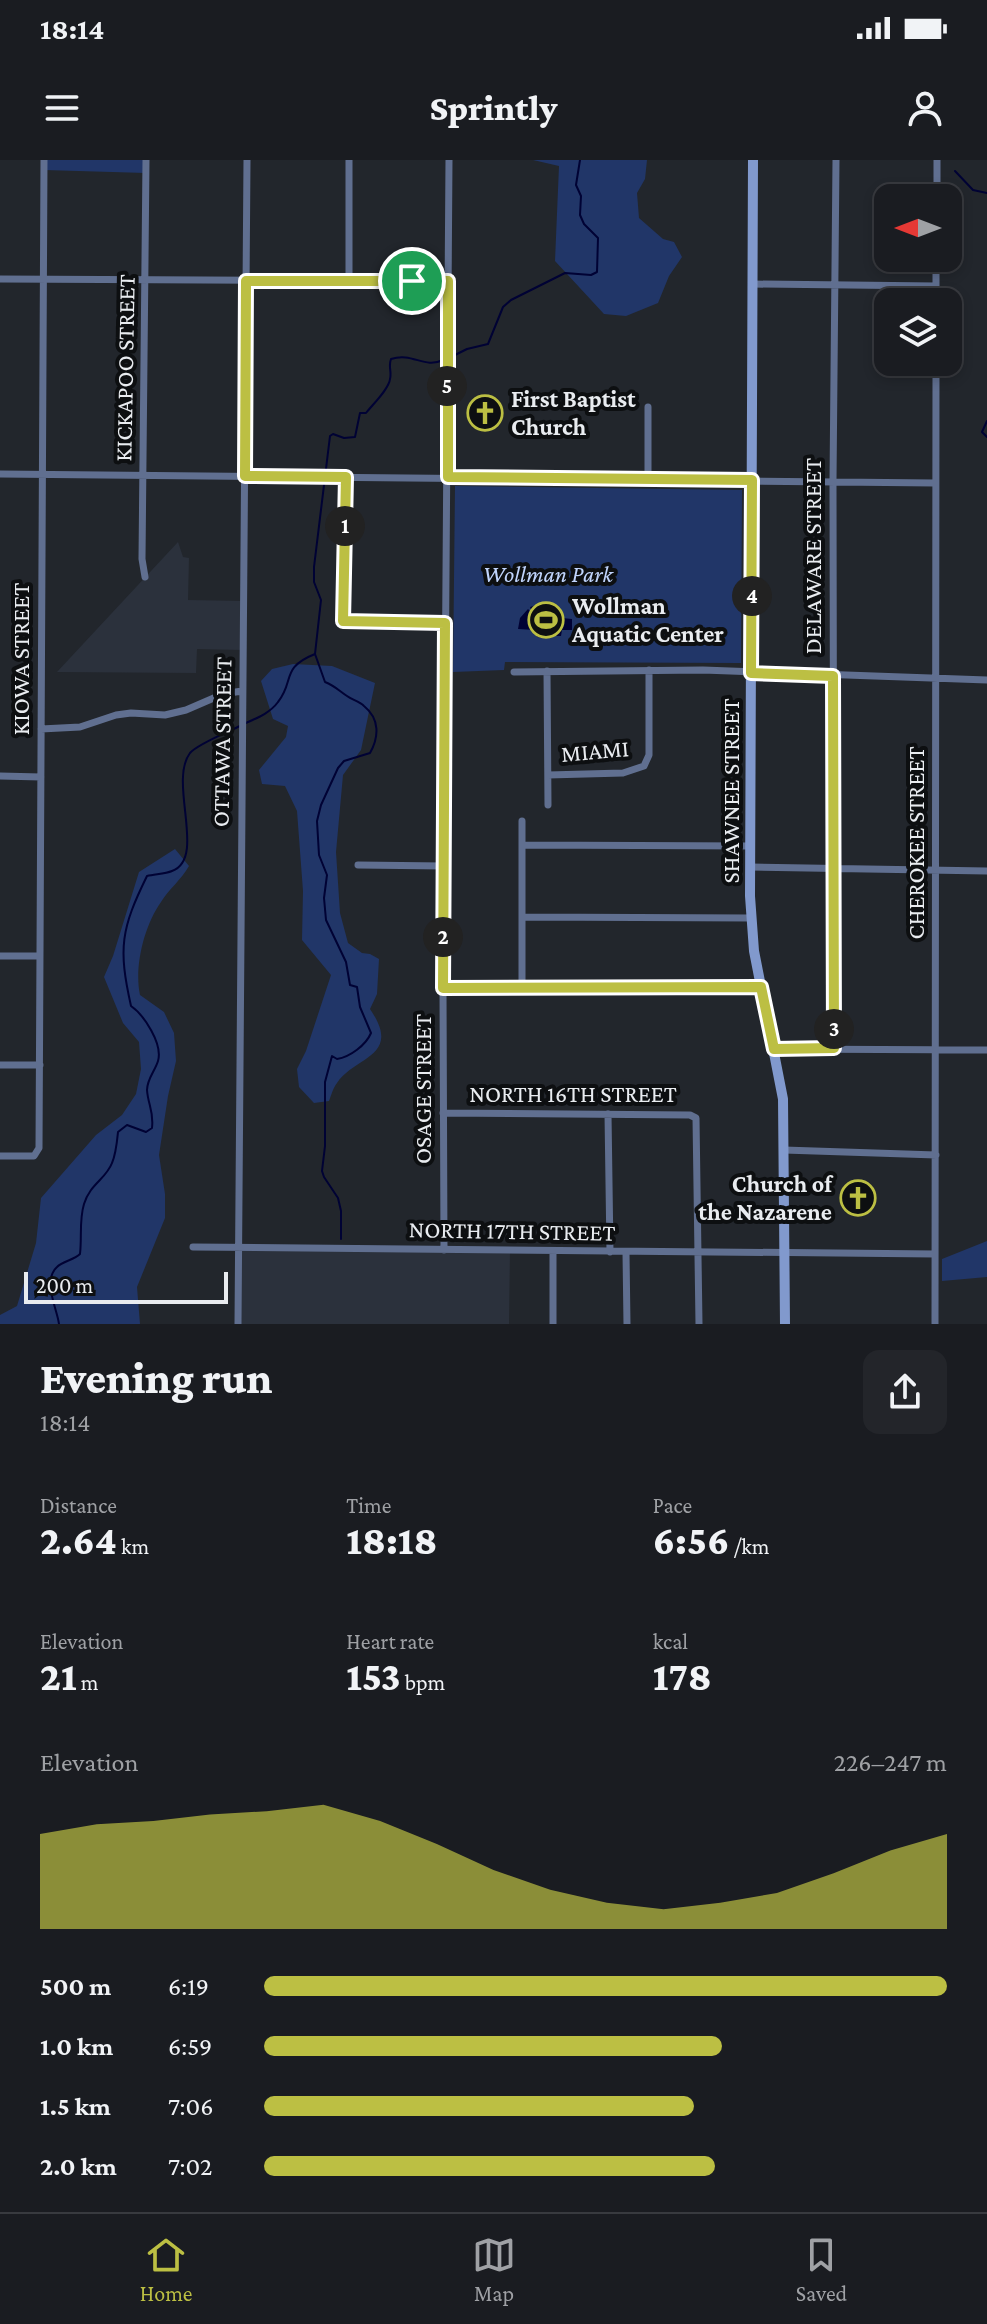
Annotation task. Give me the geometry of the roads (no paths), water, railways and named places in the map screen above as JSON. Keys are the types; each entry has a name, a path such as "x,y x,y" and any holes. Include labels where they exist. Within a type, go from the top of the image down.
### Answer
{"street":[{"name":"KIOWA STREET","path":"0,1156 34,1156 39,1148 44,160"},
{"name":"KICKAPOO STREET","path":"145,577 142,559 146,160"},
{"name":"OTTAWA STREET","path":"238,1324 247,160"},
{"path":"349,160 349,281"},
{"name":"OSAGE STREET","path":"444,1250 449,160"},
{"name":"SHAWNEE STREET","path":"753,160 751,918 783,1099 785,1324"},
{"name":"DELAWARE STREET","path":"834,1048 836,160"},
{"path":"937,160 937,184"},
{"path":"752,284 936,286 936,272"},
{"path":"0,279 448,281"},
{"name":"CHEROKEE STREET","path":"935,1324 936,376"},
{"path":"648,407 648,480"},
{"path":"0,474 935,483"},
{"path":"346,477 343,621 445,623"},
{"name":"MIAMI","path":"548,775 623,773 644,766 649,755 649,670"},
{"path":"514,672 703,670 987,680"},
{"path":"547,671 548,805"},
{"path":"41,729 80,727 116,715 165,715 186,710 223,694 242,691"},
{"path":"0,776 41,777"},
{"path":"522,821 522,989"},
{"path":"523,845 751,846"},
{"path":"358,865 444,866"},
{"path":"750,867 987,871"},
{"path":"522,917 751,918"},
{"path":"0,956 40,956"},
{"path":"443,988 761,987"},
{"path":"774,1049 987,1050"},
{"path":"0,1065 40,1065"},
{"name":"NORTH 16TH STREET","path":"443,1113 690,1115 696,1118 699,1252"},
{"path":"608,1114 610,1252"},
{"path":"784,1150 936,1155"},
{"name":"NORTH 17TH STREET","path":"193,1247 935,1254"},
{"path":"553,1252 553,1324"},
{"path":"699,1252 699,1324"},
{"path":"626,1253 627,1324"}],"waterway":[{"path":"449,358 488,344 503,307 511,300 565,273 591,275 597,272 598,238 580,215 581,196 576,185 580,160"},
{"path":"955,171 973,190 987,193"},
{"path":"246,723 275,706 292,670 315,654 321,600 314,582 314,567 330,436 355,437 360,413 366,413 389,383 391,359 406,357 430,363 443,360"},
{"path":"987,421 982,432 987,437"},
{"path":"315,654 325,682 364,706 373,717 376,728 370,753 344,761 338,768 317,821 319,855 327,875 324,898 326,920 346,962 350,985 357,987 360,1007 371,1033 352,1053 337,1059 332,1056 325,1082 322,1171 338,1198 341,1239"},
{"path":"59,1324 51,1280 57,1267 80,1254 82,1216 87,1197 112,1163 118,1132 127,1125 146,1132 152,1128 147,1086 159,1054 151,1030 131,1006 123,953 127,925 147,876 172,871 182,863 187,836 184,766 190,753 240,726"}],"place":[{"name":"First Baptist Church","path":"485,413"},
{"name":"Wollman Aquatic Center","path":"546,620"},
{"name":"Church of the Nazarene","path":"858,1198"}],"park label":[{"name":"Wollman Park","path":"548,574"}]}
